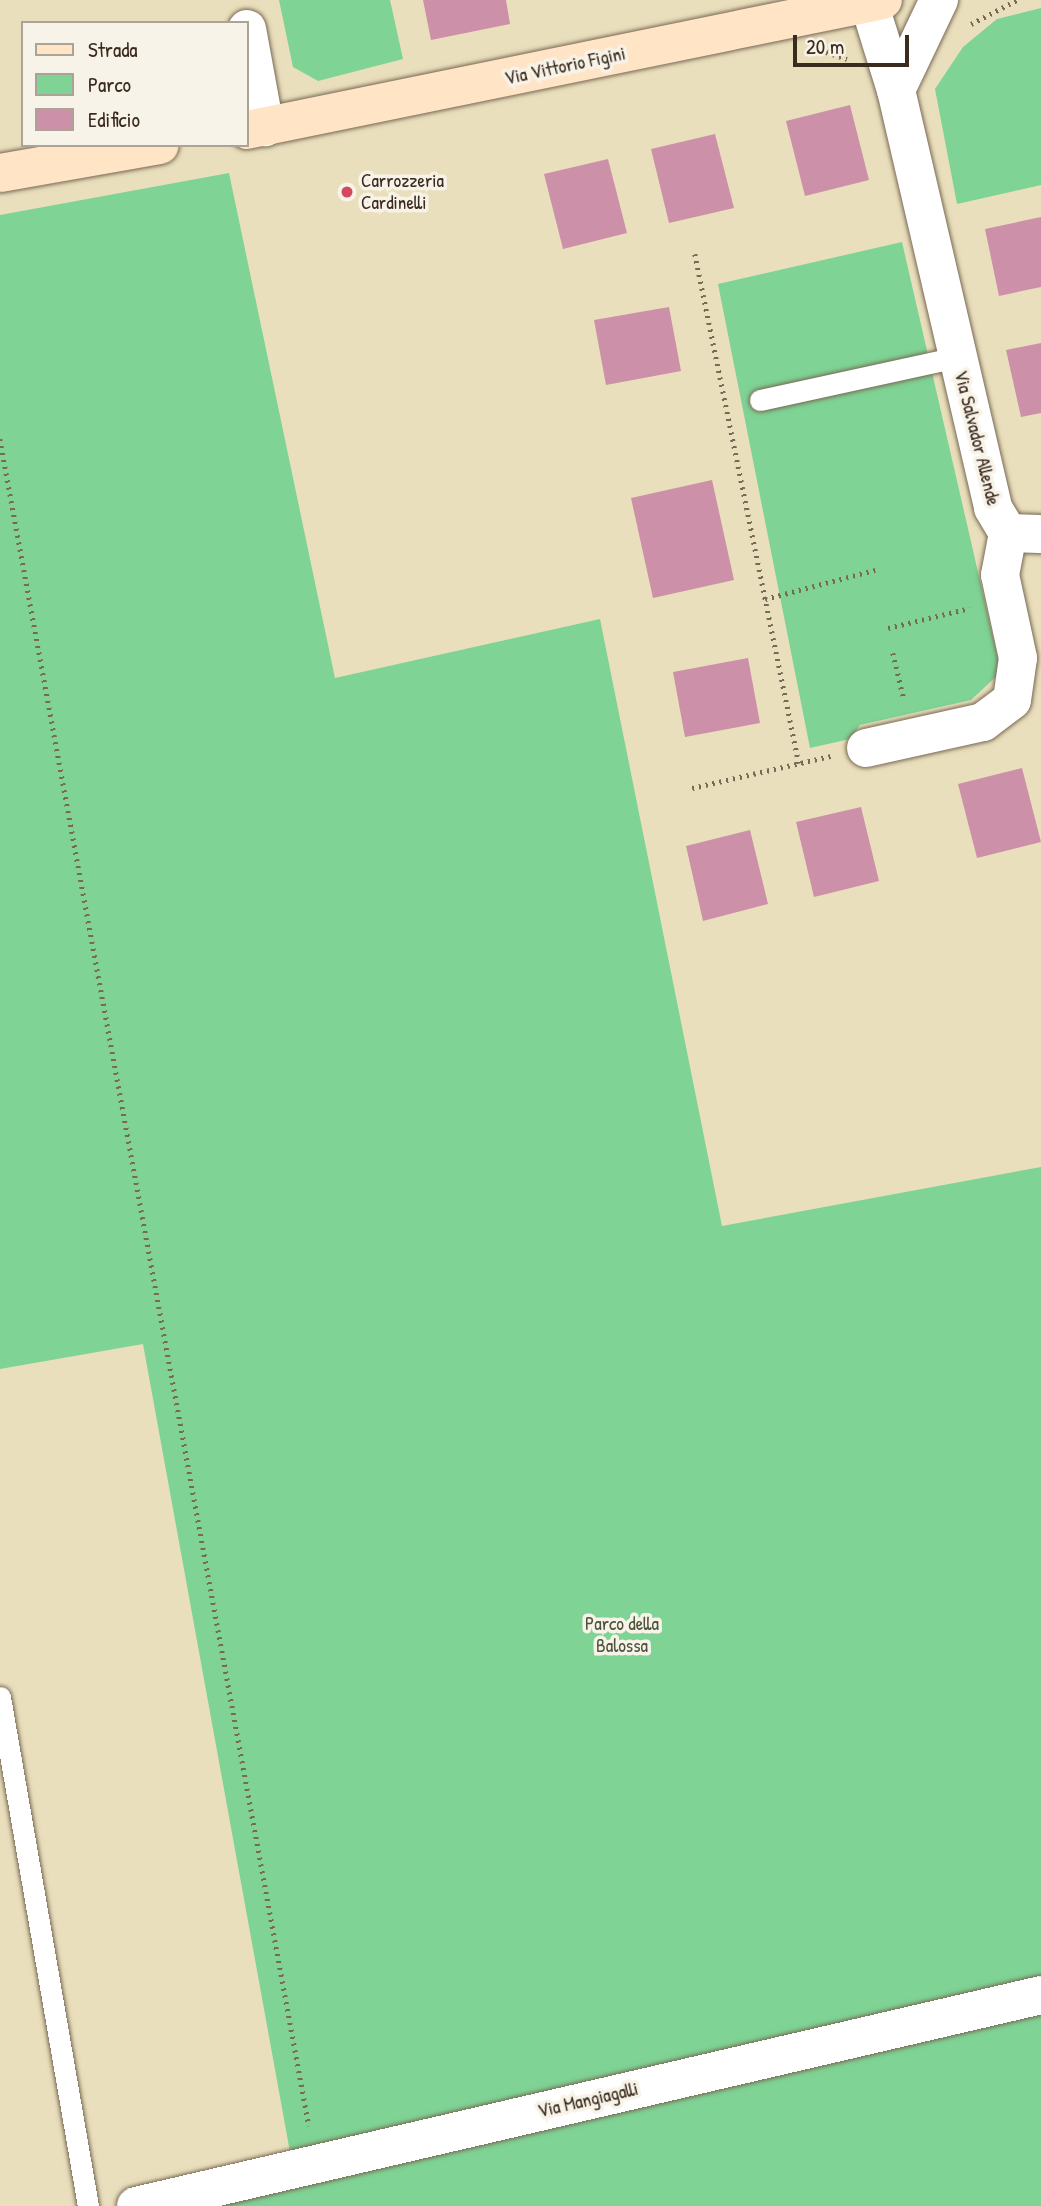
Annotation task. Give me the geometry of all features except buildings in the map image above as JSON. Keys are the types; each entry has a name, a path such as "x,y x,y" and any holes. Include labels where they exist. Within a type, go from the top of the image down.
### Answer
{"street":[{"path":"241,0 246,21"},
{"path":"896,90 939,0"},
{"name":"Via Salvador Allende","path":"866,748 983,722 1012,700 1018,658 1000,575 1025,534 993,508 876,2"},
{"name":"Via Vittorio Figini","path":"256,129 876,2"},
{"path":"248,40 256,129"},
{"path":"0,173 149,147"},
{"name":"Via Mangiagalli","path":"136,2206 1041,1995"}],"lane":[{"path":"760,400 957,357"},
{"path":"0,1697 88,2206"}],"path":[{"path":"821,51 856,62"},
{"path":"695,254 799,764"},
{"path":"0,439 316,2163"},
{"path":"765,599 875,570"},
{"path":"888,628 1004,599"},
{"path":"893,653 913,737"},
{"path":"692,788 866,748"}],"green space":[{"path":"279,0 390,0 403,59 318,81 293,67"},
{"path":"1041,8 1041,185 957,204 935,89 963,47 997,19"},
{"name":"Parco della Balossa","path":"229,173 335,678 600,619 722,1226 1041,1167 1041,1976 290,2152 143,1344 0,1369 0,215"},
{"path":"902,242 1001,672 971,700 860,725 850,739 810,748 718,284"},
{"path":"1041,2013 1041,2206 209,2206"}],"place":[{"name":"Carrozzeria Cardinelli","path":"347,192"}]}
